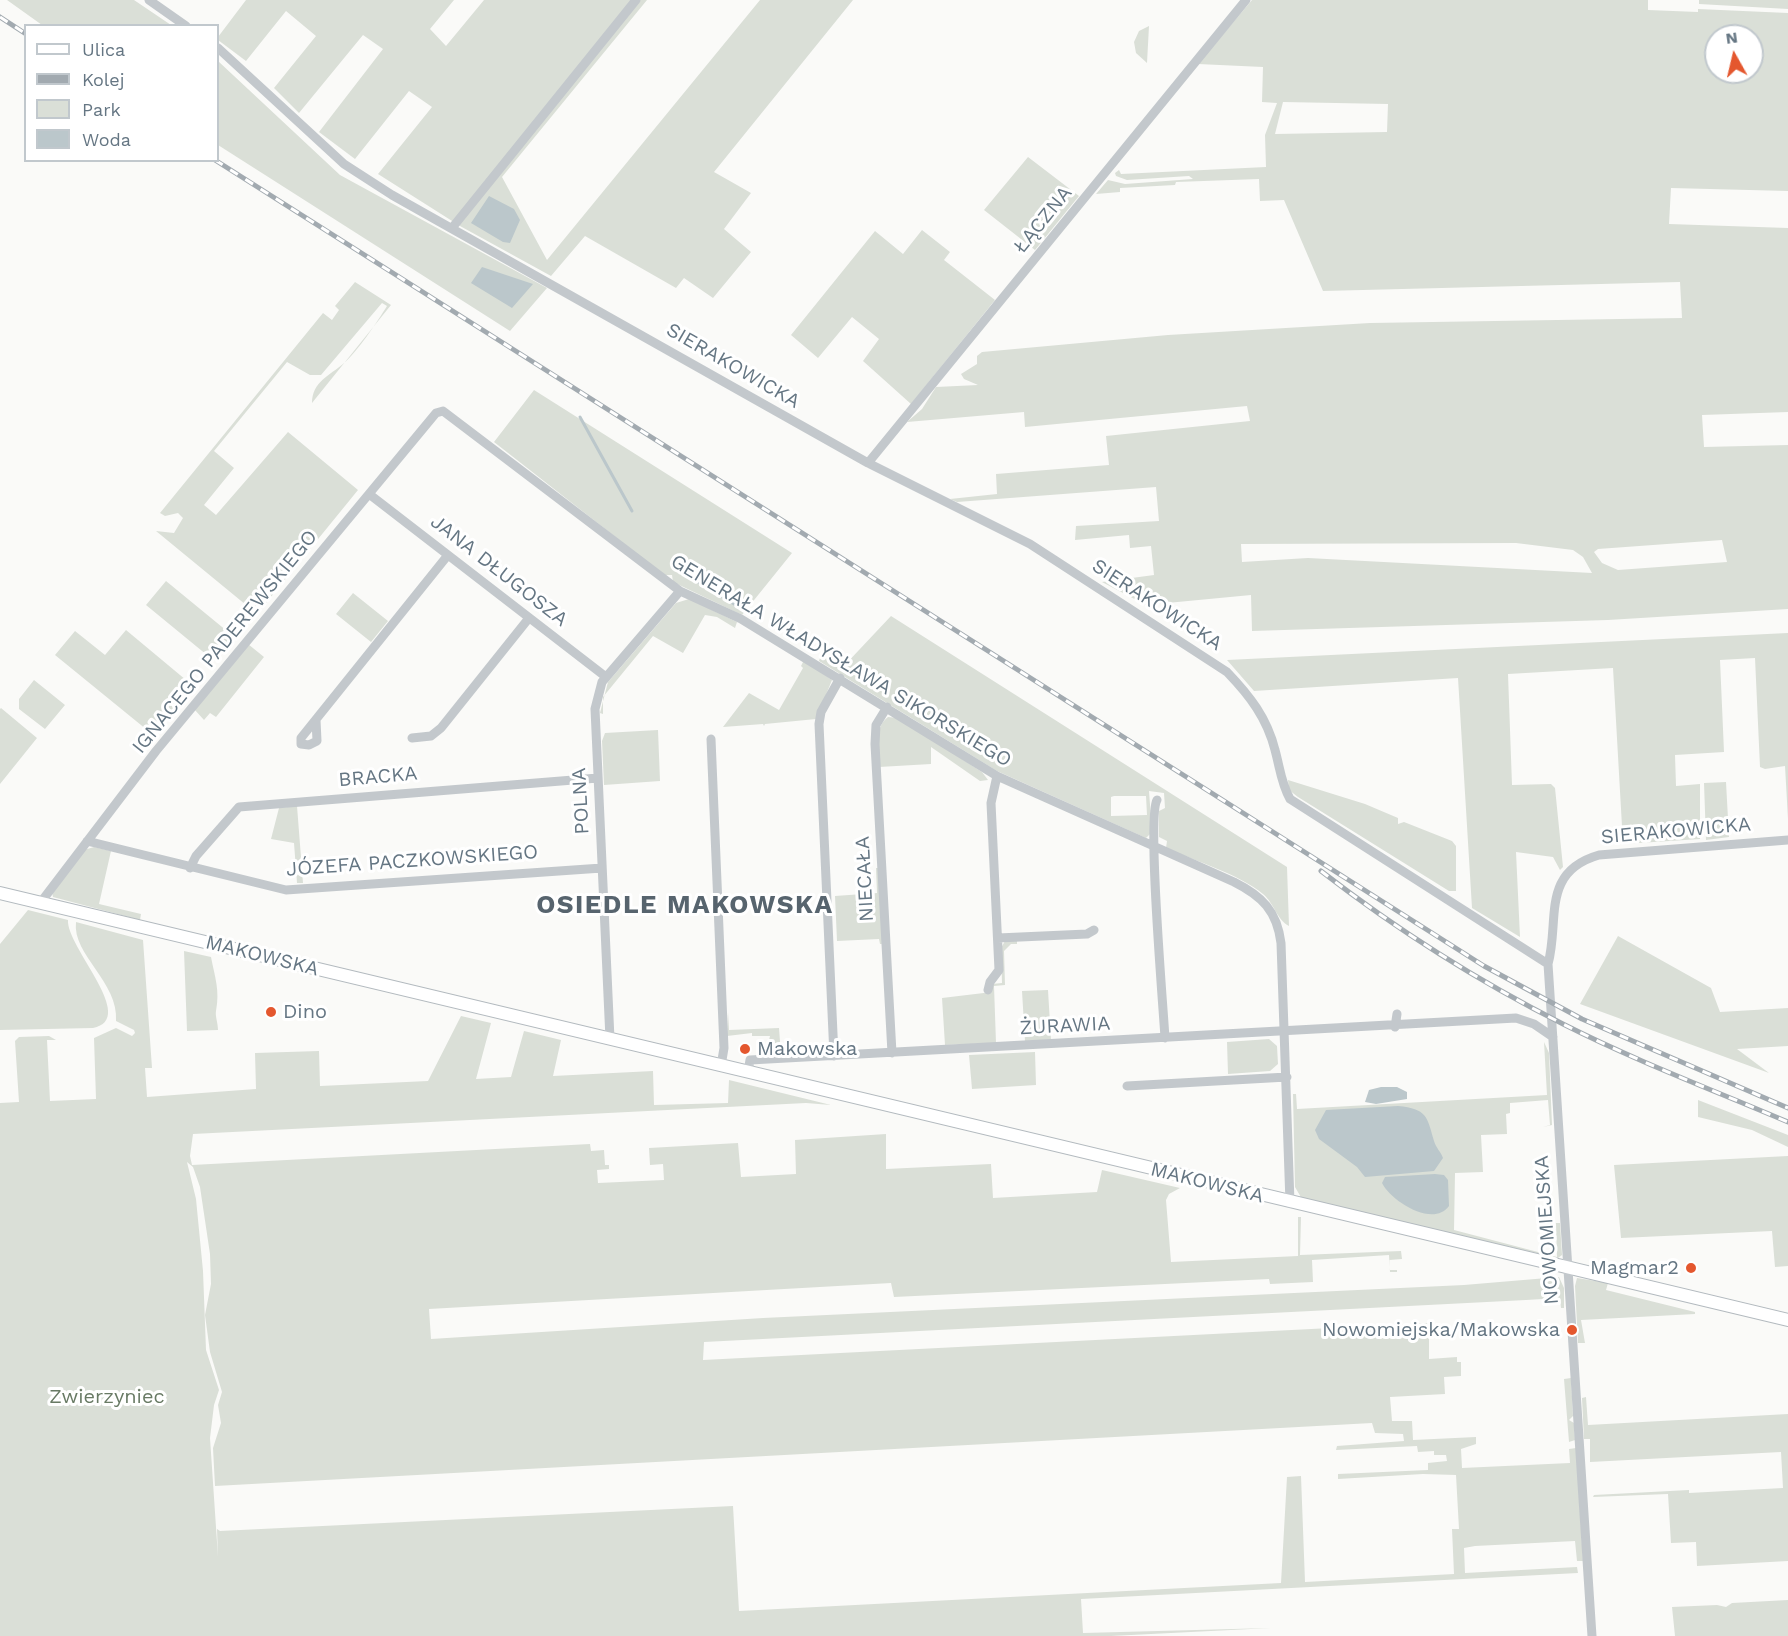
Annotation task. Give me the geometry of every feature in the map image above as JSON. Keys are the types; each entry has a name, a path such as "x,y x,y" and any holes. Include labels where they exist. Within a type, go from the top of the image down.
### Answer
{"street":[{"path":"148,0 183,24"},
{"path":"452,228 636,0"},
{"name":"ŁĄCZNA","path":"868,463 1245,0"},
{"name":"SIERAKOWICKA","path":"219,49 344,164 392,195 868,463 1030,544 1227,672 1251,697 1268,728 1284,789 1290,799 1548,964 1555,895 1561,882 1587,859 1618,852 1788,840"},
{"name":"IGNACEGO PADEREWSKIEGO","path":"41,902 163,742 436,413 443,411"},
{"name":"GENERAŁA WŁADYSŁAWA SIKORSKIEGO","path":"443,411 680,591 741,619 997,776 1251,891 1268,906 1277,921 1281,943 1290,1203"},
{"name":"JANA DŁUGOSZA","path":"369,494 606,676"},
{"path":"316,720 448,555"},
{"name":"POLNA","path":"610,1039 595,709 599,688 606,676 680,591"},
{"path":"412,738 431,736 441,728 529,618"},
{"path":"834,1056 819,724 821,712 840,678"},
{"name":"NIECAŁA","path":"887,707 876,725 875,744 892,1053"},
{"path":"711,738 724,1048 721,1066"},
{"path":"988,990 990,982 998,972 991,803 997,776"},
{"name":"BRACKA","path":"190,868 196,856 239,807 598,778"},
{"path":"1157,800 1154,810 1155,847 1165,1038"},
{"name":"JÓZEFA PACZKOWSKIEGO","path":"87,841 286,890 602,868"},
{"name":"MAKOWSKA","path":"0,893 1290,1203 1788,1320"},
{"path":"998,938 1087,934 1094,930"},
{"name":"NOWOMIEJSKA","path":"1548,964 1592,1636"},
{"path":"1395,1027 1397,1014"},
{"name":"ŻURAWIA","path":"748,1072 750,1060 1395,1027 1516,1018 1534,1024 1553,1037"},
{"path":"1127,1086 1287,1077"}],"green space":[{"path":"7,0 134,0 170,24 41,24"},
{"path":"246,0 454,0 430,29 446,46 484,0 647,0 502,177 547,260 760,0 853,0 714,172 751,193 724,229 751,252 713,298 684,278 676,288 585,236 551,276 460,226 378,174 432,107 409,91 355,159 319,132 383,49 363,35 299,113 274,88 316,36 286,11 246,61 219,41 219,36"},
{"path":"1252,0 1648,0 1648,10 1698,12 1698,9 1788,13 1788,191 1671,188 1669,224 1788,228 1788,412 1702,415 1704,447 1788,445 1788,609 1608,620 1252,631 1251,595 1146,605 1102,582 1154,575 1151,546 1130,548 1129,535 1075,540 1076,526 1159,521 1156,487 957,502 950,499 997,494 996,474 1109,465 1106,436 1250,421 1247,406 1025,427 1024,412 907,422 922,409 936,387 978,385 964,379 961,374 977,364 977,356 982,352 1168,335 1370,323 1682,318 1680,282 1323,291 1284,200 1260,201 1259,179 1176,182 1175,185 1120,188 1120,192 1096,194 1108,180 1125,184 1193,179 1189,176 1127,180 1116,176 1115,173 1119,170 1121,174 1266,167 1265,135 1277,103 1262,102 1263,67 1198,64","holes":["1283,102 1388,104 1387,132 1275,134","1722,540 1727,562 1618,570 1602,563 1594,552 1598,549","1516,543 1573,550 1583,557 1592,573 1308,558 1242,562 1241,544"]},
{"path":"1699,0 1788,0 1788,9 1699,4"},
{"path":"1149,26 1147,63 1136,53 1134,42 1139,31"},
{"path":"219,62 340,175 547,288 510,331 219,146"},
{"path":"1028,157 1079,196 1035,250 984,210"},
{"path":"922,230 950,252 944,260 995,300 911,404 863,361 879,339 852,317 818,358 791,335 875,231 903,254"},
{"path":"355,282 391,305 373,327 387,306 382,303 321,375 310,375 287,362 214,451 234,468 204,505 216,515 288,432 358,490 257,614 156,531 174,533 183,518 178,513 165,516 160,513 323,313 332,320 339,310 335,306"},
{"path":"373,327 355,352 345,362"},
{"path":"345,362 312,403 318,384"},
{"path":"534,390 792,553 742,615 673,582 672,575 664,575 494,442"},
{"path":"166,581 233,636 213,660 146,605"},
{"path":"353,593 388,621 371,642 336,614"},
{"path":"689,599 737,622 735,628 717,617 705,615 683,653 653,636 605,695 608,682 676,603"},
{"path":"891,616 1287,867 1289,926 1281,920 1263,894 1242,880 1166,848 1167,841 1159,837 1159,811 1165,808 1164,793 1149,791 1152,832 1146,838 997,771 819,661 821,654 843,667","holes":["1146,796 1147,815 1111,816 1111,797"]},
{"path":"126,630 192,685 152,734 55,655 75,631 105,655"},
{"path":"1788,633 1788,819 1785,766 1765,769 1760,767 1755,658 1720,660 1724,752 1675,755 1676,786 1700,784 1700,839 1623,844 1613,668 1508,674 1512,785 1551,784 1555,788 1563,867 1560,870 1553,857 1516,852 1520,937 1472,908 1458,678 1254,691 1227,660"},
{"path":"248,644 264,657 216,717 210,713 204,720 194,709"},
{"path":"804,660 832,680 816,719 765,724 764,726 763,724 723,727 749,693 779,710 803,668 801,666"},
{"path":"34,680 65,705 45,729 19,709 19,699"},
{"path":"0,709 37,738 0,784"},
{"path":"888,717 898,718 982,772 988,780 980,781 931,747 931,764 879,767 880,727"},
{"path":"658,730 660,781 604,785 602,741 605,733"},
{"path":"1288,780 1365,804 1398,818 1398,824 1404,822 1452,841 1456,846 1456,891 1449,891 1298,797 1289,790"},
{"path":"1726,782 1729,837 1706,840 1704,783"},
{"path":"297,806 303,883 297,883 294,843 271,839 279,808"},
{"path":"94,847 111,851 99,904 141,914 140,920 53,897 52,892 84,850"},
{"path":"876,868 879,868 883,944 880,944 879,939 837,941 835,896 877,893"},
{"path":"28,910 68,920 70,932 105,997 108,1011 105,1022 93,1028 0,1030 0,944"},
{"name":"Zwierzyniec","path":"76,922 143,940 152,1068 145,1068 147,1097 256,1089 255,1053 319,1051 320,1086 428,1081 461,1016 491,1023 476,1079 511,1077 524,1031 561,1040 553,1076 653,1071 654,1105 728,1103 729,1080 831,1105 806,1103 193,1134 190,1156 192,1165 590,1144 591,1151 604,1150 605,1165 609,1165 609,1169 597,1170 598,1183 664,1180 663,1164 650,1165 649,1148 738,1143 741,1177 796,1174 795,1140 886,1134 886,1169 991,1164 993,1198 1097,1192 1102,1170 1180,1188 1169,1194 1166,1200 1171,1262 1298,1256 1298,1217 1301,1217 1300,1255 1401,1251 1402,1259 1389,1260 1389,1255 1312,1260 1313,1282 1270,1284 1269,1279 894,1297 891,1283 429,1309 431,1339 763,1318 1464,1285 1559,1277 1564,1288 1564,1308 1561,1308 1560,1298 704,1342 703,1360 1429,1323 1429,1359 1457,1357 1457,1362 1461,1362 1461,1376 1444,1377 1445,1394 1390,1397 1392,1421 1412,1421 1413,1440 1476,1437 1476,1444 1461,1449 1462,1468 1570,1463 1569,1449 1576,1448 1583,1561 1577,1561 1575,1541 1475,1546 1464,1548 1465,1573 1577,1567 1578,1573 1081,1599 1083,1633 1271,1628 1111,1636 0,1636 0,1103 19,1102 15,1041 19,1037 49,1036 56,1040 47,1040 50,1101 96,1099 94,1038 116,1028 132,1036 135,1033 134,1030 116,1021 115,1007 110,994 81,946","holes":["187,1162 193,1167 200,1187 210,1254 211,1284 205,1315 210,1352 222,1392 218,1405 221,1423 213,1448 215,1486 1372,1423 1375,1433 1403,1434 1404,1441 1337,1446 1336,1450 1417,1446 1418,1452 1434,1451 1434,1455 1446,1455 1447,1461 1428,1463 1428,1470 1338,1474 1338,1479 1423,1474 1456,1475 1459,1529 1452,1529 1454,1574 1305,1582 1301,1476 1287,1477 1281,1583 739,1611 733,1506 220,1531 217,1529 218,1557 210,1438 214,1405 219,1390 206,1350 203,1271 196,1199"]},
{"path":"1618,936 1711,988 1720,1012 1788,1008 1788,1046 1737,1049 1769,1073 1580,1004"},
{"path":"1005,941 1017,941 1017,944 1011,944 1004,951 1005,985 994,986 996,1043 945,1045 942,998 992,992 992,984 1002,983 1001,948"},
{"path":"184,951 211,957 217,990 218,1030 187,1031"},
{"path":"1048,990 1051,1040 1025,1041 1022,991"},
{"path":"728,1012 729,1030 779,1028 781,1055 769,1040 770,1036 752,1036 752,1033 727,1036"},
{"path":"1269,1039 1277,1046 1278,1064 1270,1071 1228,1074 1227,1042"},
{"path":"1544,1042 1549,1053 1552,1125 1543,1127 1550,1125 1548,1100 1510,1103 1510,1113 1506,1114 1507,1134 1481,1135 1483,1172 1455,1173 1454,1230 1557,1257 1556,1223 1560,1223 1562,1255 1558,1258 1302,1199 1295,1187 1293,1094 1296,1094 1297,1109 1547,1095"},
{"path":"1035,1052 1036,1085 972,1089 969,1055"},
{"path":"1698,1100 1788,1135 1788,1147 1752,1130 1698,1117"},
{"path":"1788,1156 1788,1266 1775,1267 1772,1231 1621,1238 1614,1165"},
{"path":"1577,1278 1608,1283 1606,1290 1695,1312 1695,1314 1581,1320 1585,1343 1578,1343 1575,1286"},
{"path":"1571,1378 1573,1416 1569,1420 1574,1423 1575,1440 1569,1442 1564,1379"},
{"path":"1586,1397 1588,1425 1788,1414 1788,1561 1697,1566 1696,1542 1671,1543 1668,1494 1593,1497 1594,1495 1689,1490 1689,1493 1783,1488 1781,1452 1590,1462 1590,1439 1584,1439 1582,1398"},
{"path":"1788,1600 1788,1636 1675,1636 1672,1607 1717,1605 1726,1607 1732,1603"}],"water":[{"path":"489,196 514,209 520,220 510,243 503,242 471,223"},
{"path":"482,267 533,284 512,308 471,283"},
{"path":"1397,1087 1407,1092 1407,1099 1376,1104 1365,1102 1369,1090"},
{"path":"1398,1106 1415,1109 1424,1115 1430,1125 1435,1143 1443,1158 1434,1171 1365,1177 1357,1167 1319,1139 1315,1130 1326,1110"},
{"path":"1444,1175 1448,1180 1449,1206 1442,1212 1433,1214 1413,1210 1403,1204 1382,1183 1385,1177"}],"waterway":[{"path":"580,417 632,511"},
{"path":"685,574 744,610"}],"railway":[{"path":"0,17 24,33"},
{"path":"218,162 1484,966 1582,1019 1788,1108"},
{"path":"1321,871 1438,953 1531,1007 1618,1050 1788,1122"}],"place":[{"name":"Dino","path":"271,1012"},
{"name":"Makowska","path":"745,1049"},
{"name":"Magmar2","path":"1691,1268"},
{"name":"Nowomiejska/Makowska","path":"1572,1330"}],"district":[{"name":"OSIEDLE MAKOWSKA","path":"685,905"}]}
